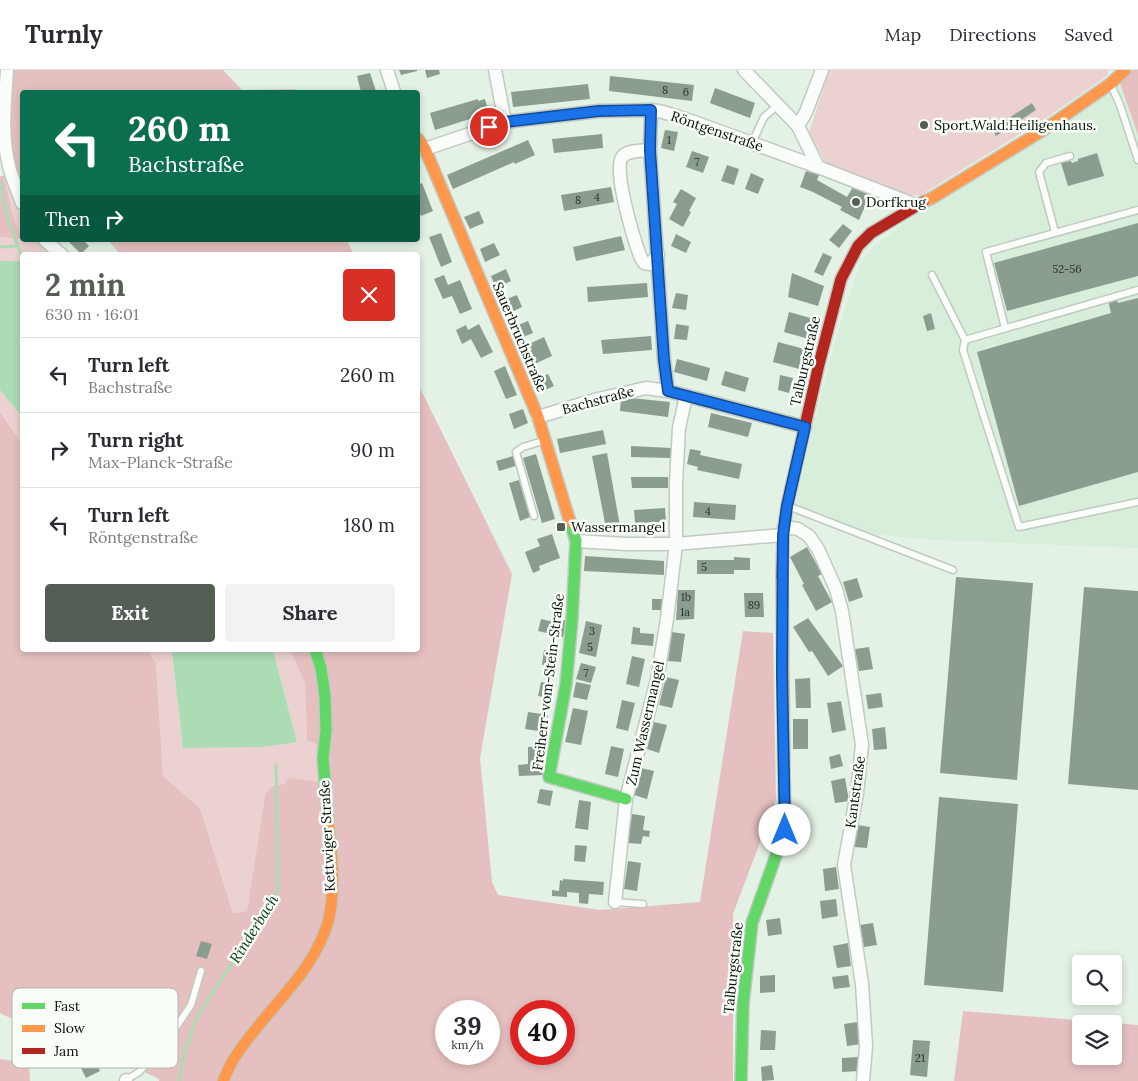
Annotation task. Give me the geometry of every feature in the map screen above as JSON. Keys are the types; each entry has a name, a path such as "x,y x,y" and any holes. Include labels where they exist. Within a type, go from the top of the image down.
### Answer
{"street":[{"path":"7,70 2,129 4,168 20,198"},
{"path":"386,70 393,90"},
{"path":"495,70 505,122"},
{"path":"744,70 798,126 818,167"},
{"path":"798,126 806,112 822,70"},
{"name":"Talburgstraße","path":"741,1081 743,1004 752,923 785,830 782,635 784,531 787,506 841,278 858,246 871,233 1045,129 1110,84 1124,70"},
{"path":"651,110 650,150 664,360 668,391"},
{"name":"Röntgenstraße","path":"421,144 505,122 599,111 651,110 663,112 752,143 916,205"},
{"name":"Sauerbruchstraße","path":"421,144 538,417 576,541"},
{"path":"650,150 629,152 622,156 619,169 628,216 641,258 644,263 650,264 658,255"},
{"path":"47,242 59,252"},
{"name":"Bachstraße","path":"538,417 632,390 646,388 668,391 805,427"},
{"name":"Zum Wassermangel","path":"615,902 626,799 657,680 667,619 676,544 676,484 679,428 686,396"},
{"name":"Kantstraße","path":"784,531 798,529 809,536 818,549 836,589 842,611 862,745 857,793 844,865 862,984 866,1046 863,1081"},
{"path":"576,541 676,544 784,531"},
{"name":"Freiherr-vom-Stein-Straße","path":"576,541 566,684 549,777 626,799"},
{"name":"Kettwiger Straße","path":"223,1081 235,1056 305,967 324,933 330,913 331,865 323,760 326,706 325,684 316,652"}],"lane":[{"path":"1110,84 1130,132 1138,160"},
{"path":"752,143 764,117 778,105"},
{"path":"1056,232 1039,172 1046,163 1070,156"},
{"path":"1005,328 986,252 1138,210"},
{"path":"932,275 965,340 963,350 1019,527 1138,502"},
{"path":"965,340 1138,290"},
{"path":"534,516 516,452 523,447 545,440"},
{"path":"787,506 953,570"},
{"path":"615,902 643,904"},
{"path":"178,1024 191,1005 201,971"},
{"path":"126,1080 142,1068"}],"shaded area":[{"path":"0,70 223,70 242,90 20,90 20,180 4,177 20,239 0,237 0,176 4,176 0,136"},
{"name":"Sport.Wald.Heiligenhaus.","path":"829,70 1109,70 1107,76 1049,116 921,195 901,195 827,165 809,133"},
{"path":"1133,70 1138,70 1138,135 1120,83"},
{"path":"1120,83 1138,136 1138,548 935,540 862,533 832,523 795,505 813,426 840,324 860,264 874,246 906,222"},
{"path":"296,89 297,90 242,90"},
{"path":"6,176 20,213 20,234 14,219 4,177"},
{"path":"0,237 20,239 20,242 39,242 47,252 20,252 20,261 0,261"},
{"path":"110,242 348,242 353,252 118,252"},
{"path":"0,261 20,261 20,415 0,390"},
{"path":"420,388 512,574 480,758 492,882 498,895 600,910 700,902 743,631 773,633 776,800 733,914 733,1081 159,1081 159,1079 135,1068 178,1068 178,988 12,988 12,1018 0,1013 0,412 20,441 20,652 149,652 156,663 163,776 200,808 233,913 247,911 265,795 273,786 285,784 288,778 319,782 316,744 307,740 305,683 291,652 420,652"},
{"path":"0,390 20,415 20,441 0,412"},
{"path":"149,652 171,652 183,748 297,742 274,652 291,652 305,683 307,740 316,744 319,782 285,784 265,795 247,911 233,913 200,808 163,776 156,663"},
{"path":"274,652 297,742 263,747 183,748 172,653"},
{"path":"963,1011 1072,1020 1072,1065 1122,1065 1122,1024 1138,1025 1138,1081 954,1081"},
{"path":"0,1059 12,1061 12,1068 29,1068 30,1081 0,1081"}],"building":[{"path":"399,70 417,70 417,71 401,75"},
{"path":"425,70 439,70 440,74 427,78"},
{"path":"370,73 376,90 360,90 357,76"},
{"path":"610,76 694,85 692,101 609,91"},
{"path":"588,84 590,99 513,107 511,92"},
{"path":"715,88 755,103 750,118 710,103"},
{"path":"478,99 478,101 485,99 489,113 435,130 430,113"},
{"path":"1032,103 1036,110 996,136 992,129"},
{"path":"665,130 678,132 674,151 661,148"},
{"path":"602,134 603,148 554,153 552,139"},
{"path":"528,140 535,155 515,164 514,162 453,189 447,175"},
{"path":"692,151 709,157 703,173 686,167"},
{"path":"1097,153 1104,176 1068,186 1061,163 1071,161 1072,163"},
{"path":"727,165 739,169 734,185 721,181"},
{"path":"806,171 819,175 817,180 847,197 853,187 870,195 859,220 840,210 842,207 800,187"},
{"path":"751,173 764,179 758,194 745,189"},
{"path":"422,183 433,211 421,216 420,213 420,184"},
{"path":"611,187 614,202 564,211 561,195"},
{"path":"681,189 696,198 683,227 669,219 677,204 673,202"},
{"path":"479,211 484,223 470,229 464,217"},
{"path":"1138,223 1138,276 1007,311 994,263"},
{"path":"843,224 852,231 839,248 829,240"},
{"path":"441,233 452,262 441,267 429,237"},
{"path":"676,234 691,242 686,253 671,246"},
{"path":"621,236 625,250 576,261 573,247"},
{"path":"69,242 85,242 89,246 83,252 79,252"},
{"path":"494,243 500,255 485,262 480,249"},
{"path":"823,253 832,257 823,276 814,272"},
{"path":"506,269 511,281 496,288 491,276"},
{"path":"792,273 824,286 818,306 788,297"},
{"path":"444,275 448,285 460,280 472,309 460,314 452,296 443,299 434,279"},
{"path":"647,283 648,297 588,302 587,287"},
{"path":"676,293 688,295 686,310 672,308"},
{"path":"517,295 522,307 508,314 502,301"},
{"path":"1116,298 1118,303 1138,298 1138,472 1019,506 977,352 1111,313 1108,300"},
{"path":"789,312 814,319 809,339 784,332"},
{"path":"931,313 935,329 927,331 923,316"},
{"path":"528,321 533,333 518,339 513,327"},
{"path":"479,324 493,352 481,358 471,339 462,344 456,330 466,325 468,330"},
{"path":"676,324 689,326 687,340 674,339"},
{"path":"651,336 652,350 603,354 601,340"},
{"path":"544,337 552,356 530,366 524,354 532,350 529,344"},
{"path":"778,342 808,350 803,370 773,362"},
{"path":"677,359 710,368 707,381 674,372"},
{"path":"505,366 517,395 506,399 494,371"},
{"path":"725,371 749,378 745,392 721,385"},
{"path":"548,374 554,386 539,393 534,380"},
{"path":"780,375 793,378 789,393 778,390"},
{"path":"621,397 670,402 668,417 620,411"},
{"path":"523,409 528,423 514,429 509,414"},
{"path":"711,413 752,423 748,437 708,427"},
{"path":"603,430 606,444 560,453 557,439"},
{"path":"631,446 671,448 671,458 631,457"},
{"path":"690,449 701,451 700,455 742,464 739,479 697,470 698,467 687,464"},
{"path":"607,453 620,526 606,528 592,456"},
{"path":"536,454 555,519 542,523 523,458"},
{"path":"513,456 516,466 499,471 496,461"},
{"path":"631,477 668,477 668,488 632,488"},
{"path":"519,480 530,517 520,521 509,483"},
{"path":"694,502 736,505 735,520 693,517"},
{"path":"665,508 666,522 635,523 634,510"},
{"path":"552,534 560,558 539,566 540,570 533,573 525,552 540,546 537,539"},
{"path":"807,547 822,574 818,576 832,602 816,611 790,557"},
{"path":"585,556 664,561 664,575 584,571"},
{"path":"734,557 750,558 750,570 734,570 734,574 697,574 697,560 734,560"},
{"path":"956,577 1033,583 1017,780 940,773"},
{"path":"857,578 863,597 849,602 843,582"},
{"path":"1084,587 1138,591 1138,790 1068,784"},
{"path":"678,590 695,590 694,619 676,620"},
{"path":"744,593 763,593 764,617 745,617"},
{"path":"652,599 662,599 661,610 652,610"},
{"path":"555,618 567,621 563,637 538,631 541,619 554,622"},
{"path":"808,618 843,666 828,676 812,651 809,652 793,627"},
{"path":"586,621 602,625 596,657 579,653"},
{"path":"633,627 640,628 640,633 654,634 653,646 631,644"},
{"path":"672,632 685,634 681,662 668,661"},
{"path":"869,647 873,669 859,671 855,649"},
{"path":"544,650 557,652 556,667 542,665"},
{"path":"632,656 645,659 639,687 626,684"},
{"path":"581,663 596,667 591,683 576,679"},
{"path":"666,677 679,680 672,708 659,705"},
{"path":"810,678 811,708 796,708 795,679"},
{"path":"541,682 553,684 551,698 538,696"},
{"path":"576,682 591,685 587,700 573,697"},
{"path":"881,693 883,707 868,709 866,695"},
{"path":"622,700 635,703 628,731 616,728"},
{"path":"841,701 846,730 832,733 827,703"},
{"path":"573,708 588,711 581,745 565,742"},
{"path":"528,712 548,715 545,732 525,729"},
{"path":"793,719 808,719 808,749 793,749"},
{"path":"654,722 667,725 659,753 647,749"},
{"path":"885,727 887,749 874,750 872,729"},
{"path":"542,746 543,775 519,776 518,765 528,764 528,747"},
{"path":"611,746 624,749 618,777 605,774"},
{"path":"840,754 843,766 831,769 829,757"},
{"path":"641,768 654,771 647,799 634,795"},
{"path":"845,778 849,801 835,803 831,781"},
{"path":"540,789 553,791 550,806 537,803"},
{"path":"939,797 1018,804 1003,992 924,985"},
{"path":"579,800 591,802 588,830 575,828"},
{"path":"632,814 645,816 643,830 650,831 649,837 643,836 641,844 628,843"},
{"path":"793,817 805,818 803,832 791,831"},
{"path":"857,825 870,827 867,848 854,847"},
{"path":"575,845 587,846 585,862 574,861"},
{"path":"628,861 641,863 637,891 624,889"},
{"path":"836,867 839,889 825,891 823,869"},
{"path":"563,879 604,882 603,895 589,894 588,904 579,903 579,893 567,892 567,897 552,896 552,890 559,891 560,880 563,881"},
{"path":"836,899 838,916 822,919 820,901"},
{"path":"780,918 782,934 768,936 766,920"},
{"path":"873,923 877,945 864,947 860,925"},
{"path":"201,941 212,944 207,959 196,956"},
{"path":"848,943 851,966 837,968 833,946"},
{"path":"775,975 775,992 760,993 760,976"},
{"path":"848,975 850,987 834,989 832,977"},
{"path":"858,1022 861,1044 847,1046 844,1024"},
{"path":"761,1030 776,1031 775,1050 760,1050"},
{"path":"913,1040 930,1041 927,1077 910,1075"},
{"path":"858,1057 859,1071 842,1072 842,1058"},
{"path":"772,1065 774,1080 762,1081 761,1067"},
{"path":"81,1068 98,1068 100,1071 86,1078"}],"waterway":[{"name":"Rinderbach","path":"0,182 8,219 20,252"},
{"path":"0,247 17,246"},
{"name":"Rinderbach","path":"179,1081 185,1050 196,1019 278,890 276,765"}],"traffic: fast":[{"path":"570,522 576,541 572,619 566,684 549,777 626,799"},
{"path":"316,652 321,668 325,696 326,730 323,758 328,818"},
{"path":"741,1081 743,1004 752,923 785,830 784,776"}],"traffic: slow":[{"path":"923,202 1045,129 1110,84 1125,70"},
{"path":"420,142 425,149 538,417 570,522"},
{"path":"782,577 784,776"},
{"path":"223,1081 235,1057 260,1023 301,974 322,938 329,918 332,893 328,818"}],"traffic: jam":[{"path":"782,577 783,535 787,506 819,364 841,279 858,246 871,233 923,202"}],"place":[{"name":"Sport.Wald.Heiligenhaus.","path":"924,125"},
{"name":"Dorfkrug","path":"856,202"},
{"name":"Wassermangel","path":"561,527"}],"route":[{"path":"489,127 505,122 599,111 651,110 650,150 664,360 668,391 805,427 787,506 783,536 782,673 785,830"}]}
